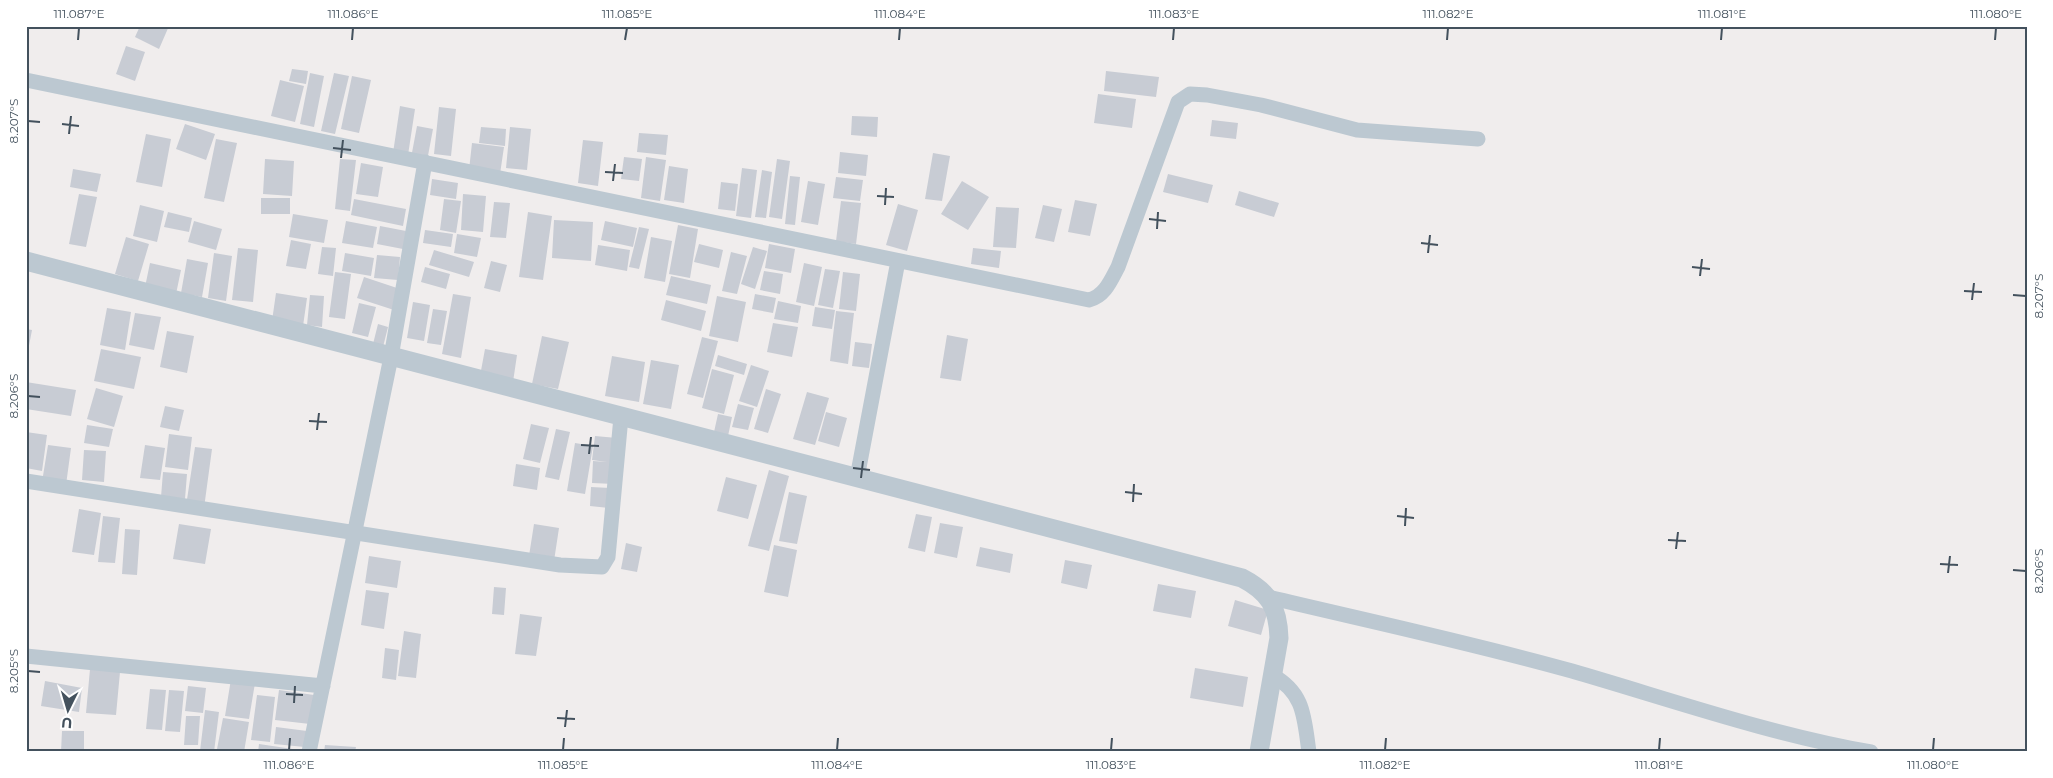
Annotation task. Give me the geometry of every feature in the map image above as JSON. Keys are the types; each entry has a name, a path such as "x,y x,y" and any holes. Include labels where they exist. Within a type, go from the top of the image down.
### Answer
{"street":[{"path":"26,80 1089,300 1096,299 1104,291 1118,267 1178,102 1190,94 1207,95 1261,105 1356,130 1478,139"},
{"path":"310,752 391,357 426,162"},
{"path":"26,261 1242,578 1258,586 1268,597 1275,610 1279,638 1259,752"},
{"path":"857,478 898,261"},
{"path":"26,481 560,566 602,567 608,557 621,417"},
{"path":"1268,597 1570,671 1737,721 1822,743 1871,752"},
{"path":"26,656 323,686"},
{"path":"1272,675 1285,682 1296,694 1303,712 1309,752"}],"building":[{"path":"140,26 169,26 159,49 135,37"},
{"path":"126,46 145,52 135,81 116,74"},
{"path":"292,69 308,71 306,84 289,81"},
{"path":"1106,71 1159,77 1156,97 1104,91"},
{"path":"310,73 324,76 314,127 300,124"},
{"path":"334,73 349,76 335,134 321,131"},
{"path":"352,76 371,80 359,133 341,129"},
{"path":"280,80 304,86 295,122 271,116"},
{"path":"1098,94 1136,99 1132,128 1094,123"},
{"path":"400,106 415,109 408,155 393,153"},
{"path":"439,107 456,109 451,156 434,154"},
{"path":"852,116 878,117 877,137 851,135"},
{"path":"1212,120 1238,123 1236,139 1210,136"},
{"path":"185,124 215,134 206,160 176,149"},
{"path":"417,126 433,129 427,161 411,158"},
{"path":"481,127 506,129 505,146 479,143"},
{"path":"510,127 531,129 527,170 506,168"},
{"path":"639,133 668,135 666,155 637,152"},
{"path":"146,134 171,139 162,187 136,182"},
{"path":"216,139 237,143 224,202 204,198"},
{"path":"583,140 603,142 598,186 578,183"},
{"path":"472,143 504,147 500,174 469,170"},
{"path":"840,152 868,155 866,176 838,173"},
{"path":"933,153 950,156 942,201 925,199"},
{"path":"624,157 642,159 639,181 621,179"},
{"path":"646,157 666,160 660,201 641,198"},
{"path":"265,159 294,161 292,196 263,194"},
{"path":"340,159 356,160 350,211 335,209"},
{"path":"777,159 790,161 782,219 769,217"},
{"path":"361,163 383,167 378,197 356,194"},
{"path":"669,166 688,169 684,203 664,200"},
{"path":"742,168 757,170 751,218 736,216"},
{"path":"73,169 101,174 97,192 70,187"},
{"path":"762,170 772,172 766,218 755,217"},
{"path":"1168,174 1213,185 1208,203 1163,192"},
{"path":"790,176 800,177 795,225 785,224"},
{"path":"836,177 863,180 860,201 833,198"},
{"path":"432,179 458,183 456,199 430,195"},
{"path":"808,181 825,184 818,225 801,222"},
{"path":"962,181 989,197 968,230 941,214"},
{"path":"721,182 738,184 735,211 718,209"},
{"path":"1239,191 1279,203 1274,217 1235,205"},
{"path":"79,194 97,197 86,247 69,244"},
{"path":"463,194 486,196 483,232 461,230"},
{"path":"261,198 290,198 290,214 261,214"},
{"path":"354,199 406,209 403,226 351,215"},
{"path":"444,199 461,201 456,233 440,230"},
{"path":"1075,200 1097,204 1090,236 1068,232"},
{"path":"841,201 861,203 856,244 836,241"},
{"path":"494,202 510,203 506,238 490,237"},
{"path":"898,204 918,210 907,251 886,245"},
{"path":"140,205 164,211 157,242 133,236"},
{"path":"1043,205 1062,209 1054,242 1035,238"},
{"path":"996,207 1019,208 1016,248 993,247"},
{"path":"168,212 192,218 189,232 164,227"},
{"path":"528,212 552,216 543,280 519,277"},
{"path":"293,214 328,220 324,243 289,237"},
{"path":"554,220 593,222 591,261 552,258"},
{"path":"194,221 222,229 216,250 188,242"},
{"path":"346,221 377,227 373,248 342,243"},
{"path":"605,221 637,228 633,247 601,240"},
{"path":"678,225 698,229 690,278 669,274"},
{"path":"380,226 406,231 403,249 377,244"},
{"path":"639,227 649,229 639,269 629,267"},
{"path":"425,230 453,234 451,247 423,243"},
{"path":"457,234 481,238 477,257 454,253"},
{"path":"126,237 149,244 138,281 115,274"},
{"path":"651,237 672,241 665,282 644,278"},
{"path":"291,240 311,244 306,269 286,266"},
{"path":"699,244 723,250 719,268 694,262"},
{"path":"769,244 795,249 791,273 765,268"},
{"path":"598,245 630,250 627,271 595,265"},
{"path":"322,247 336,248 333,276 318,274"},
{"path":"753,247 767,251 755,289 741,284"},
{"path":"238,248 258,250 253,302 232,300"},
{"path":"973,248 1001,251 999,268 971,264"},
{"path":"434,250 474,262 469,277 429,265"},
{"path":"731,252 747,256 737,294 722,291"},
{"path":"214,253 232,256 226,301 208,298"},
{"path":"345,253 374,258 371,276 342,271"},
{"path":"377,255 400,257 398,280 374,278"},
{"path":"187,259 208,263 202,297 181,293"},
{"path":"491,261 507,265 500,292 484,288"},
{"path":"150,263 181,270 176,294 145,287"},
{"path":"804,263 822,267 814,306 796,302"},
{"path":"425,267 450,274 446,289 421,282"},
{"path":"825,269 840,271 833,308 818,305"},
{"path":"764,271 783,274 780,294 760,290"},
{"path":"335,272 351,274 345,319 329,317"},
{"path":"843,272 860,274 856,311 839,309"},
{"path":"671,276 711,285 707,304 666,295"},
{"path":"364,277 400,289 394,310 357,298"},
{"path":"276,293 307,298 303,326 272,321"},
{"path":"453,294 471,297 461,358 442,354"},
{"path":"755,294 776,298 773,313 752,309"},
{"path":"310,295 324,296 322,327 307,325"},
{"path":"717,296 746,302 738,342 709,336"},
{"path":"666,300 706,311 701,331 661,320"},
{"path":"778,301 801,306 798,323 774,319"},
{"path":"413,302 430,305 424,341 407,338"},
{"path":"359,303 376,307 368,337 352,333"},
{"path":"815,307 835,310 832,329 812,326"},
{"path":"107,308 131,312 125,350 100,345"},
{"path":"433,309 447,311 441,345 427,343"},
{"path":"836,311 854,313 848,364 830,361"},
{"path":"135,313 161,317 154,350 129,345"},
{"path":"773,323 798,327 792,357 767,352"},
{"path":"378,324 388,327 383,347 373,344"},
{"path":"26,329 32,330 27,356 26,356"},
{"path":"167,331 194,336 187,373 160,367"},
{"path":"947,335 968,339 961,381 940,378"},
{"path":"542,336 569,342 558,389 532,384"},
{"path":"702,337 718,341 703,398 687,394"},
{"path":"855,342 872,344 869,368 852,366"},
{"path":"101,349 141,357 134,389 94,381"},
{"path":"485,349 517,355 513,382 480,376"},
{"path":"718,355 747,364 744,375 715,366"},
{"path":"612,356 645,362 639,402 605,396"},
{"path":"651,360 679,365 671,409 643,404"},
{"path":"751,365 769,371 757,407 739,401"},
{"path":"712,369 734,375 724,414 702,408"},
{"path":"26,382 76,390 71,416 26,409"},
{"path":"96,388 123,396 114,427 87,419"},
{"path":"766,389 781,394 768,433 754,429"},
{"path":"807,392 829,398 815,445 793,439"},
{"path":"738,404 754,408 748,430 732,427"},
{"path":"165,406 184,410 179,431 160,427"},
{"path":"826,412 847,418 839,447 818,441"},
{"path":"718,414 732,417 728,436 714,432"},
{"path":"531,424 549,428 540,463 523,459"},
{"path":"87,425 113,429 109,447 84,443"},
{"path":"556,429 570,432 559,480 545,477"},
{"path":"26,432 47,435 42,471 26,468"},
{"path":"169,434 192,437 188,470 165,467"},
{"path":"595,436 617,438 614,484 592,483 593,461 607,462 592,460"},
{"path":"575,443 593,446 585,494 567,491"},
{"path":"48,445 71,448 66,485 42,482"},
{"path":"145,445 165,448 160,480 140,478"},
{"path":"195,447 212,449 204,508 186,506"},
{"path":"84,450 106,451 104,482 82,480"},
{"path":"516,464 540,468 537,490 513,486"},
{"path":"769,470 789,476 769,551 748,546"},
{"path":"163,472 187,474 185,499 161,497"},
{"path":"726,477 757,485 748,519 717,511"},
{"path":"591,487 610,488 609,508 590,506"},
{"path":"789,492 807,496 797,544 779,541"},
{"path":"79,509 101,513 94,555 72,552"},
{"path":"916,514 932,517 925,552 908,548"},
{"path":"103,516 120,518 115,563 98,562"},
{"path":"940,523 963,527 957,558 934,553"},
{"path":"179,524 211,529 205,564 173,559"},
{"path":"534,524 559,528 554,561 529,556"},
{"path":"125,529 140,530 137,575 122,574"},
{"path":"626,543 642,547 637,572 621,569"},
{"path":"774,545 797,550 788,597 764,592"},
{"path":"980,547 1013,554 1010,573 976,566"},
{"path":"369,556 401,561 397,588 365,583"},
{"path":"1065,560 1092,565 1087,589 1061,583"},
{"path":"1158,584 1196,591 1191,618 1153,611"},
{"path":"494,587 506,588 504,615 492,614"},
{"path":"366,590 389,593 384,629 361,625"},
{"path":"1235,600 1268,610 1261,635 1228,626"},
{"path":"520,614 542,617 536,656 515,654"},
{"path":"404,631 421,634 416,678 398,676"},
{"path":"385,648 399,650 396,680 382,678"},
{"path":"1195,668 1248,677 1243,707 1190,698"},
{"path":"90,669 120,672 116,715 86,713"},
{"path":"231,679 255,683 249,719 225,716"},
{"path":"45,681 82,688 79,712 41,706"},
{"path":"188,686 206,688 203,713 185,711"},
{"path":"150,689 166,690 162,730 146,729"},
{"path":"169,690 184,691 180,732 165,731"},
{"path":"279,690 314,695 310,724 275,720"},
{"path":"257,695 275,697 270,742 251,740"},
{"path":"205,710 219,712 214,752 200,751"},
{"path":"186,716 200,716 198,745 184,745"},
{"path":"223,718 249,722 244,752 217,749"},
{"path":"276,727 307,731 305,747 274,744"},
{"path":"62,731 84,731 84,752 61,752"},
{"path":"259,744 306,751 306,752 258,752"},
{"path":"325,745 356,747 355,752 324,752"}]}
